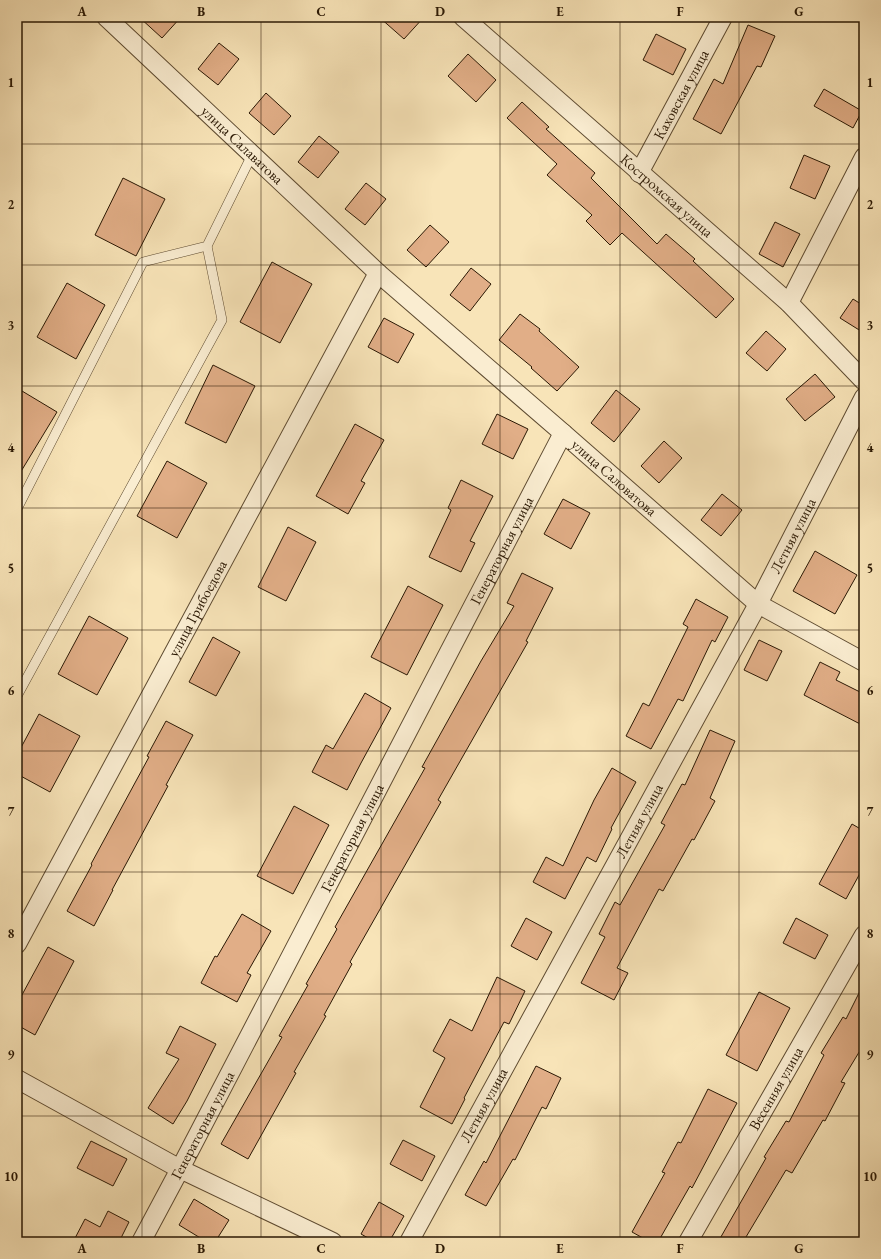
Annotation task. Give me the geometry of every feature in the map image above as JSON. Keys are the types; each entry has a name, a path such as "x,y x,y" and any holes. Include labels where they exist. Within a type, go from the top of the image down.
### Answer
{"street":[{"name":"Костромская улица","path":"463,17 789,303 864,381"},
{"name":"Каховская улица","path":"639,173 723,17"},
{"name":"улица Салаватова","path":"110,18 252,155 378,273"},
{"path":"789,303 864,157"},
{"name":"улица Саловатова","path":"378,273 758,604 864,662"},
{"name":"улица Грибоедова","path":"17,944 378,273"},
{"name":"Летняя улица","path":"409,1242 758,604 864,398"},
{"name":"Генераторная улица","path":"141,1242 562,433"},
{"name":"Весенняя улица","path":"688,1242 864,935"},
{"path":"17,1079 180,1169 333,1242"}],"lane":[{"path":"17,696 222,320 207,246 252,155"},
{"path":"17,509 143,262 207,246"}],"building":[{"path":"139,17 181,17 162,38"},
{"path":"379,17 424,17 404,39"},
{"path":"748,25 775,36 761,67 757,66 721,134 693,119 714,79 723,84"},
{"path":"656,34 686,49 673,75 643,60"},
{"path":"219,43 239,59 218,85 198,69"},
{"path":"468,54 496,80 476,102 448,76"},
{"path":"824,89 862,111 853,128 814,106"},
{"path":"266,93 291,116 274,135 249,113"},
{"path":"522,102 549,127 546,129 595,173 591,178 657,244 666,234 695,259 693,261 734,299 716,318 622,233 610,245 586,221 592,215 547,175 557,164 507,118"},
{"path":"319,136 339,152 318,178 298,162"},
{"path":"804,155 830,166 815,199 790,188"},
{"path":"123,178 165,199 136,256 95,235"},
{"path":"366,183 386,199 365,225 345,209"},
{"path":"775,222 800,234 783,267 759,254"},
{"path":"430,225 449,242 426,267 407,250"},
{"path":"272,262 312,284 280,343 240,322"},
{"path":"471,268 491,284 470,311 450,295"},
{"path":"67,283 105,305 76,359 37,337"},
{"path":"853,299 864,306 864,333 840,318"},
{"path":"520,314 540,329 539,331 579,367 557,391 531,368 532,367 499,340"},
{"path":"384,318 414,334 398,363 368,347"},
{"path":"766,331 786,349 767,371 746,353"},
{"path":"213,365 255,386 226,443 185,423"},
{"path":"815,374 835,397 805,421 786,399"},
{"path":"17,388 57,412 17,478"},
{"path":"616,390 640,409 614,442 591,423"},
{"path":"497,414 528,429 513,459 482,444"},
{"path":"355,424 384,440 361,481 365,483 348,514 316,496"},
{"path":"664,441 682,458 659,483 641,466"},
{"path":"167,461 207,483 177,538 137,516"},
{"path":"461,480 493,496 470,541 475,543 461,572 429,557 451,510 448,508"},
{"path":"722,494 742,510 721,536 701,520"},
{"path":"563,499 590,513 571,549 544,534"},
{"path":"288,527 316,542 286,601 258,587"},
{"path":"815,551 857,575 835,614 793,591"},
{"path":"522,573 553,588 526,641 528,642 438,800 441,802 350,962 352,964 324,1015 326,1016 294,1072 296,1073 248,1159 221,1144 282,1037 279,1036 337,929 335,927 425,768 422,767 481,661 514,606 507,603"},
{"path":"408,586 443,605 407,675 371,657"},
{"path":"696,599 728,617 715,642 712,640 683,701 678,699 651,749 626,736 643,703 649,706 688,627 683,624"},
{"path":"89,616 128,638 97,695 58,674"},
{"path":"213,637 240,652 216,696 189,682"},
{"path":"759,640 782,651 767,681 744,670"},
{"path":"820,662 840,672 836,680 864,694 864,726 804,695"},
{"path":"365,693 391,708 347,790 312,772 326,745 333,749"},
{"path":"39,714 80,736 50,792 17,774 17,755"},
{"path":"166,721 193,735 166,785 168,786 94,926 67,911 149,757 147,756"},
{"path":"710,730 735,741 710,798 715,801 694,840 692,839 663,891 659,889 617,968 628,973 614,1000 581,983 605,937 599,934 615,902 620,905 665,825 661,823 682,784 685,785"},
{"path":"612,768 636,782 611,828 612,829 596,862 587,857 565,899 533,882 546,857 563,866 594,800"},
{"path":"294,806 329,825 293,894 257,876"},
{"path":"852,824 864,831 864,866 846,899 819,884"},
{"path":"242,914 271,931 247,973 251,975 237,1002 201,983 215,956 217,957"},
{"path":"526,918 552,932 537,960 511,946"},
{"path":"796,918 828,935 815,959 783,943"},
{"path":"48,947 74,961 35,1035 17,1025 17,1004"},
{"path":"497,977 525,991 509,1024 504,1022 452,1124 420,1107 445,1058 433,1051 450,1019 472,1031"},
{"path":"864,983 864,1044 841,1082 845,1083 825,1121 823,1120 792,1173 786,1170 743,1242 718,1242 766,1158 764,1157 786,1121 789,1122 824,1055 821,1053 843,1017 846,1019"},
{"path":"759,992 790,1008 757,1071 726,1055"},
{"path":"180,1026 216,1044 187,1101 173,1124 148,1108 179,1059 166,1053"},
{"path":"536,1066 561,1078 546,1109 542,1107 515,1160 513,1159 486,1206 465,1195 484,1161 486,1163"},
{"path":"708,1089 737,1103 692,1188 690,1186 658,1242 650,1242 632,1232 665,1173 662,1172 678,1142 681,1143"},
{"path":"403,1140 435,1156 422,1181 390,1164"},
{"path":"91,1141 127,1159 113,1186 77,1168"},
{"path":"194,1199 229,1220 215,1242 207,1242 179,1225"},
{"path":"379,1202 404,1216 389,1242 375,1242 361,1234"},
{"path":"108,1211 129,1222 121,1238 130,1242 73,1242 85,1219 100,1227"}]}
